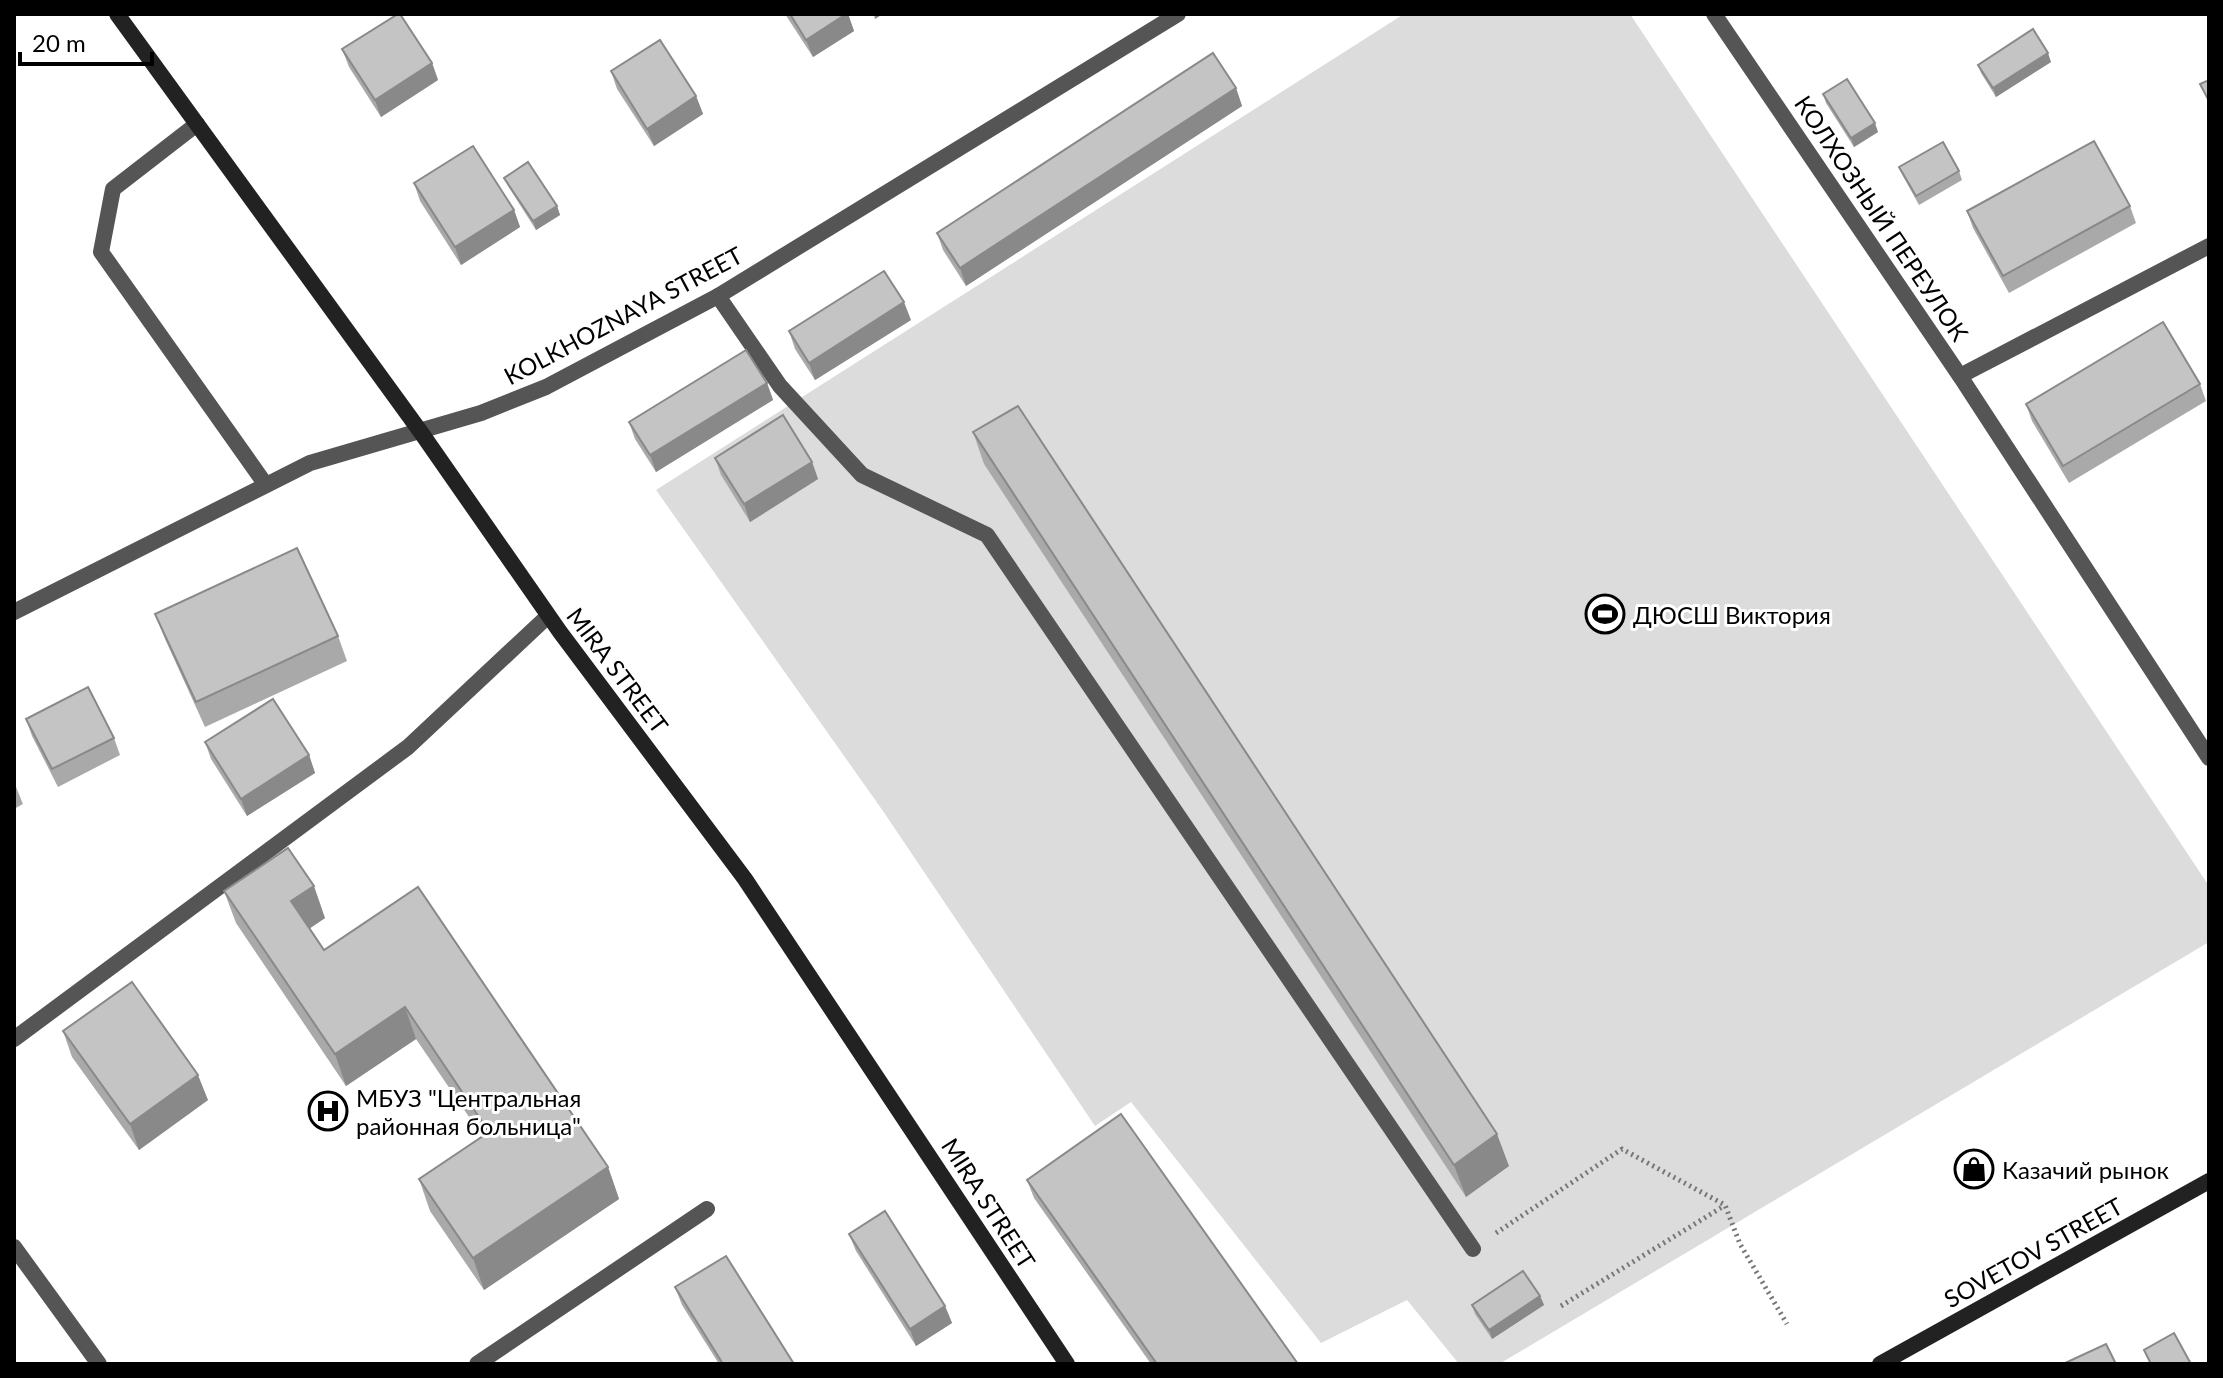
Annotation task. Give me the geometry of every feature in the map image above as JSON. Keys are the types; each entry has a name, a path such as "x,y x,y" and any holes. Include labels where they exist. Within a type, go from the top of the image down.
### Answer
{"main road":[{"name":"MIRA STREET","path":"117,14 420,431 548,616 745,879 1067,1364"},
{"name":"SOVETOV STREET","path":"1880,1364 2209,1181"}],"street":[{"name":"KOLKHOZNAYA STREET","path":"14,612 310,463 481,413 546,387 718,296 1178,14"},
{"name":"КОЛХОЗНЫЙ ПЕРЕУЛОК","path":"1714,14 1960,376 2209,246"},
{"path":"197,124 113,189 101,252 266,485"},
{"path":"718,296 780,386 862,475 987,535 1473,1249"},
{"path":"1960,376 2209,758"},
{"path":"14,1039 408,747 548,616"},
{"path":"477,1364 707,1209"},
{"path":"14,1247 99,1364"}],"path":[{"path":"1473,1249 1622,1149 1725,1205 1740,1244 1787,1324"},
{"path":"1561,1306 1725,1205"}],"shaded area":[{"path":"1404,14 1630,14 2209,886 2209,942 1499,1364 1459,1364 1407,1300 1321,1343 1131,1102 1095,1126 883,811 656,490"}],"building":[{"path":"398,14 432,63 375,100 342,49"},
{"path":"790,14 846,14 806,40"},
{"path":"2033,29 2048,53 1993,88 1978,65"},
{"path":"660,40 696,96 647,129 611,71"},
{"path":"1213,53 1236,88 960,268 937,233"},
{"path":"1847,79 1875,123 1851,138 1823,94"},
{"path":"2209,80 2209,101 2200,84"},
{"path":"2094,141 2130,206 2003,276 1967,211"},
{"path":"1943,142 1959,171 1916,196 1899,167"},
{"path":"473,146 514,210 455,247 414,183"},
{"path":"528,162 557,206 533,221 504,178"},
{"path":"884,271 904,302 809,363 789,331"},
{"path":"2163,322 2200,384 2063,466 2026,404"},
{"path":"746,350 767,383 650,455 629,422"},
{"path":"1018,406 1497,1134 1454,1165 973,432"},
{"path":"783,415 812,462 744,504 715,458"},
{"path":"297,548 338,636 196,702 155,614"},
{"path":"88,687 114,738 52,769 26,719"},
{"path":"273,699 309,755 241,799 205,742"},
{"path":"288,848 314,886 291,901 324,950 418,887 608,1167 473,1258 419,1179 489,1132 405,1007 335,1054 224,891"},
{"path":"132,982 198,1075 130,1124 63,1031"},
{"path":"1121,1114 1298,1364 1157,1364 1027,1180"},
{"path":"885,1211 945,1306 910,1329 849,1234"},
{"path":"726,1256 794,1364 723,1364 675,1287"},
{"path":"1523,1271 1540,1296 1489,1330 1472,1305"},
{"path":"2174,1333 2191,1364 2151,1364 2144,1350"},
{"path":"2106,1344 2116,1364 2063,1364"}],"place":[{"name":"ДЮСШ Виктория","path":"1605,614"},
{"name":"МБУЗ \"Центральная районная больница\"","path":"328,1111"},
{"name":"Казачий рынок","path":"1974,1169"}]}
